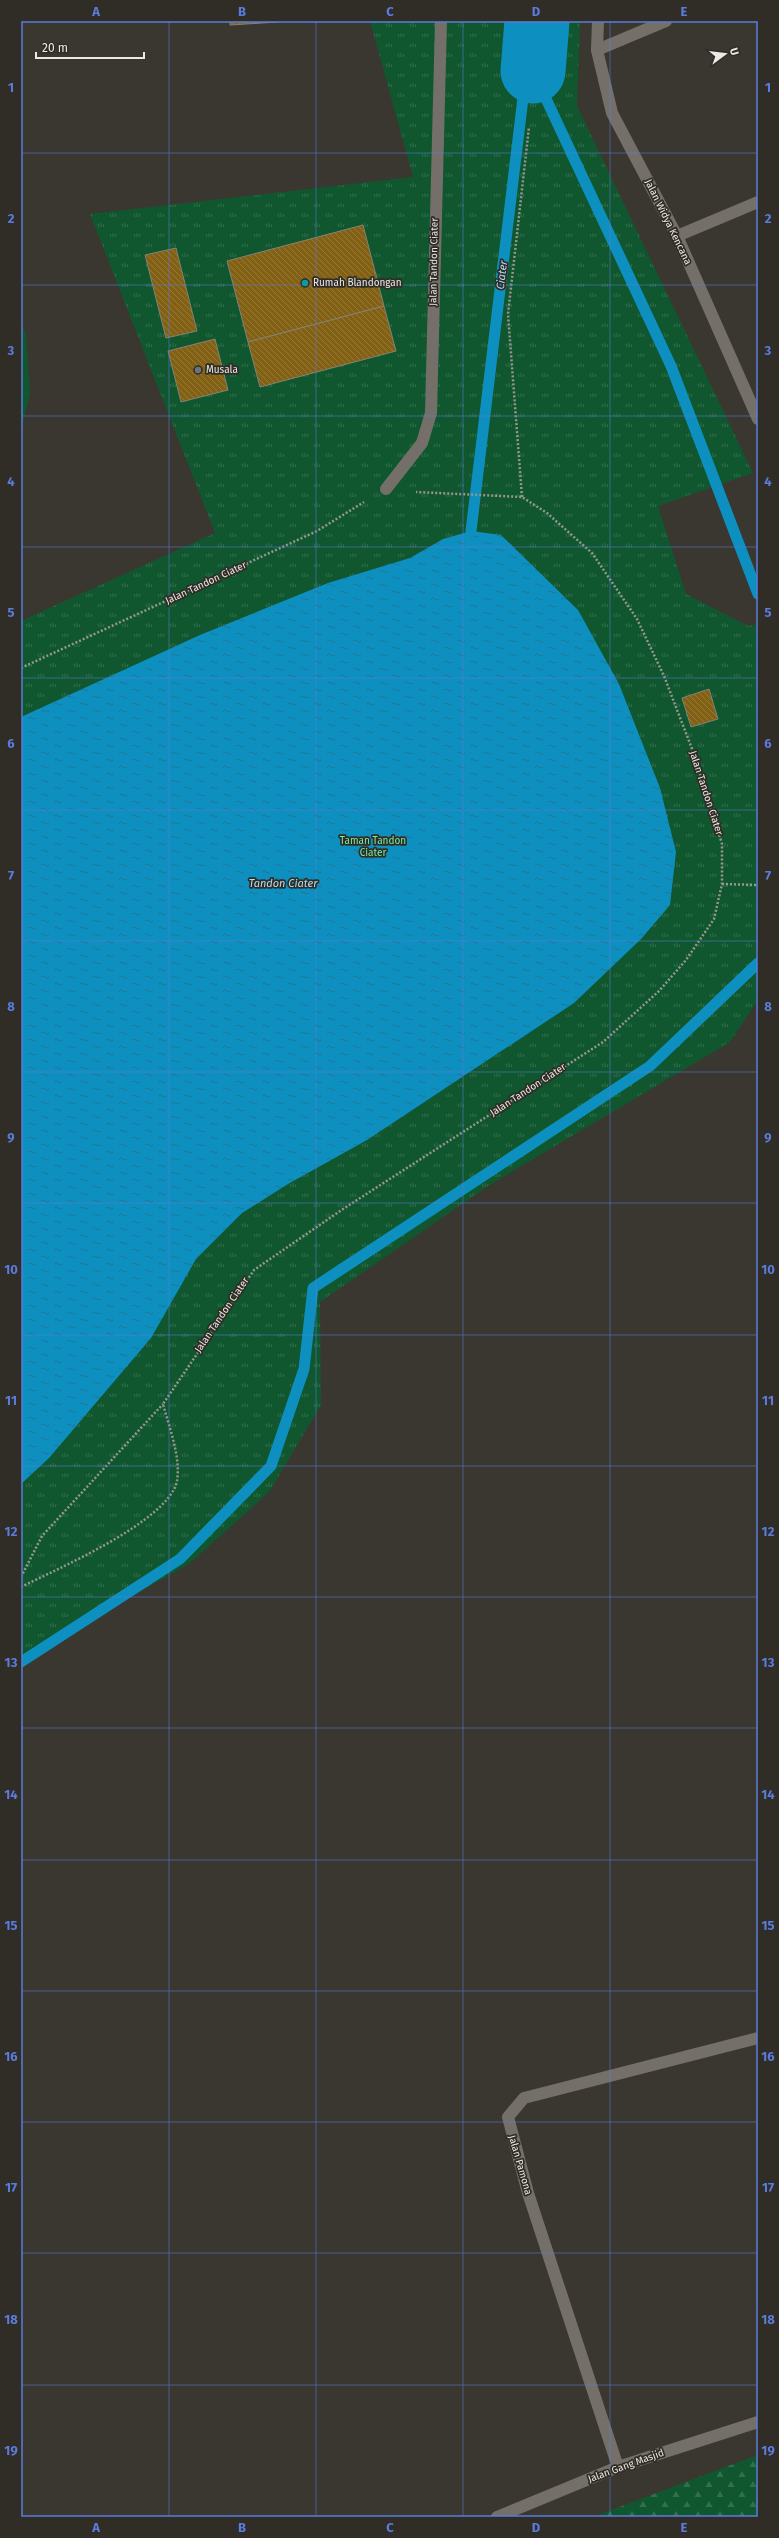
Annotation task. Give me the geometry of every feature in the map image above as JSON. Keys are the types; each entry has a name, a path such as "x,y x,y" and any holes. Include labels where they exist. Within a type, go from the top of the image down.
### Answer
{"street":[{"name":"Jalan Tandon Ciater","path":"386,489 422,443 430,413 441,21"},
{"name":"Jalan Widya Kencana","path":"598,21 598,50 612,113 676,236 755,406 758,419"},
{"path":"598,50 666,21"},
{"path":"676,236 758,202"},
{"name":"Jalan Pamona","path":"618,2467 528,2193 507,2120 509,2113 524,2098 758,2038"},
{"name":"Jalan Gang Masjid","path":"497,2517 618,2467 758,2422"}],"path":[{"path":"522,497 508,314 530,127"},
{"name":"Jalan Tandon Ciater","path":"21,668 317,531 386,489 443,494 502,495 522,497 547,513 592,553 637,619 664,676 697,762 722,844 722,884 714,919 686,960 659,991 603,1042 254,1270 163,1404 42,1536 21,1577"},
{"path":"722,884 758,885"},
{"path":"21,1587 128,1532 157,1509 171,1495 176,1481 176,1460 163,1404"}],"green space":[{"name":"Taman Tandon Ciater","path":"370,21 580,21 577,106 753,473 658,506 686,594 748,626 758,624 758,1000 730,1042 488,1186 320,1302 321,1405 269,1492 189,1564 21,1658 21,621 215,533 90,214 413,177"},
{"path":"21,323 26,334 30,393 21,431"},
{"path":"758,2456 758,2517 593,2517 752,2457"}],"water":[{"name":"Tandon Ciater","path":"471,531 501,535 578,610 619,684 660,788 676,852 670,905 641,939 574,1003 367,1140 288,1184 242,1213 196,1259 151,1338 49,1458 21,1484 21,717 200,635 328,583 410,558 443,539"}],"building":[{"path":"230,21 277,21 278,22 230,25"},
{"name":"Rumah Blandongan","path":"363,225 384,306 248,342 227,261"},
{"path":"176,248 197,331 166,338 145,255"},
{"path":"384,306 396,351 260,387 248,342"},
{"name":"Musala","path":"215,339 228,390 181,402 168,351"},
{"path":"709,689 718,719 691,727 682,698"}],"waterway":[{"name":"Ciater","path":"533,71 537,21"},
{"path":"533,71 671,366 758,594"},
{"name":"Ciater","path":"471,531 523,98 533,71"},
{"path":"21,1662 180,1559 271,1466 304,1369 313,1288 650,1066 758,963"}],"place":[{"name":"Rumah Blandongan","path":"305,283"},
{"name":"Musala","path":"198,370"}]}
